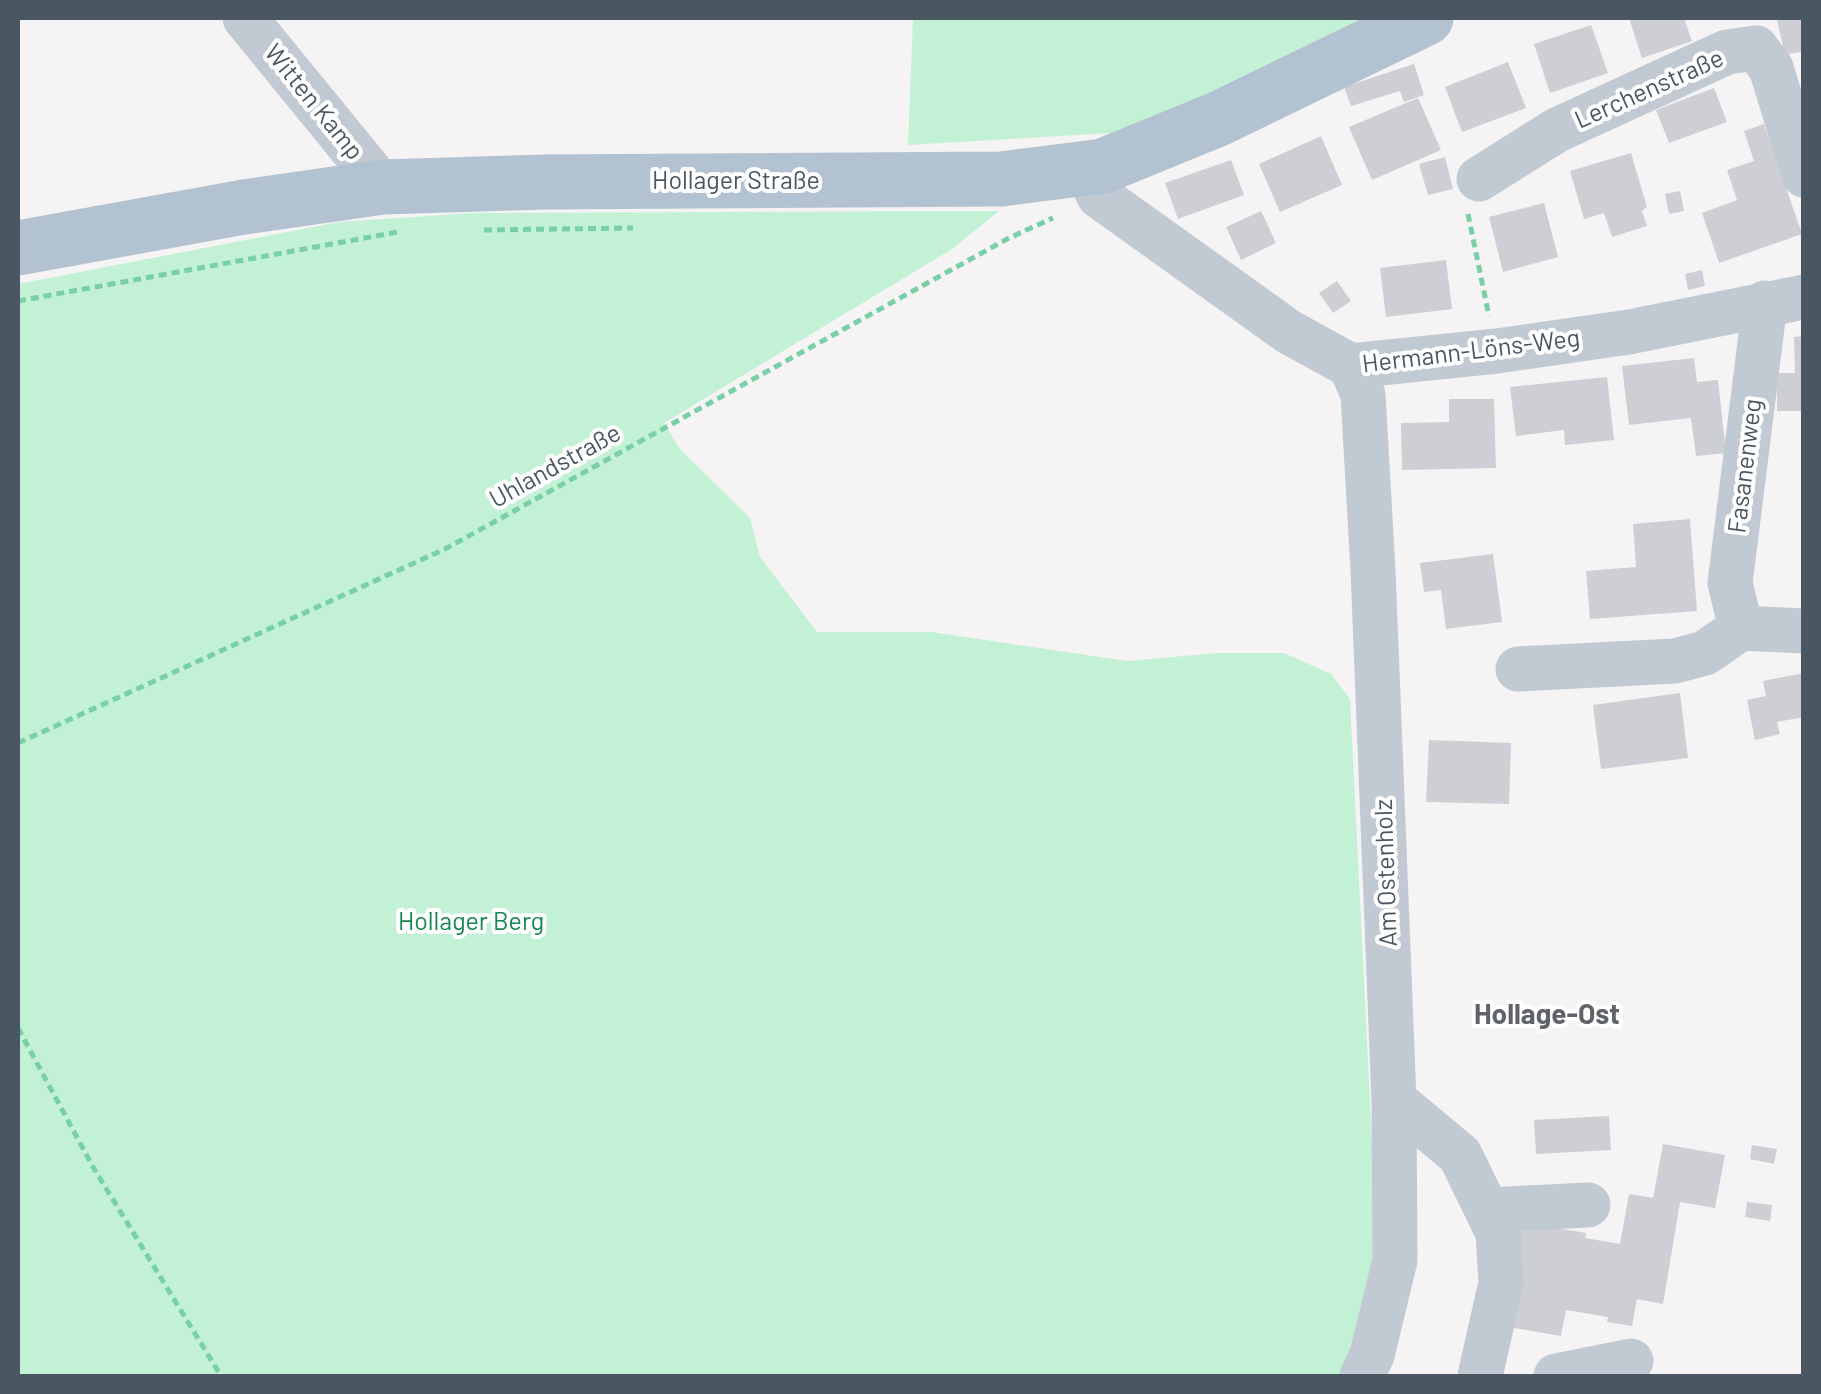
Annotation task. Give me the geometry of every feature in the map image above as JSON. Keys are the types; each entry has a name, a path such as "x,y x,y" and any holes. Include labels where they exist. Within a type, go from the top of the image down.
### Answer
{"main road":[{"name":"Hollager Straße","path":"18,248 244,207 392,209 544,182 1092,182 1103,166 1218,120 1426,18"}],"street":[{"name":"Witten Kamp","path":"245,18 392,209"},
{"name":"Lerchenstraße","path":"1479,179 1556,130 1726,52 1756,48 1771,68 1804,176"},
{"name":"Hermann-Löns-Weg","path":"1092,182 1289,332 1352,366 1629,332 1784,300"},
{"name":"Fasanenweg","path":"1740,628 1730,583 1784,300"},
{"name":"Am Ostenholz","path":"1352,366 1363,395 1374,570 1394,1100 1395,1260 1372,1355 1362,1376"},
{"path":"1518,669 1676,661 1705,653 1740,628 1804,631"},
{"path":"1394,1100 1460,1155 1498,1233 1501,1283 1480,1376"},
{"path":"1488,1210 1588,1205"},
{"path":"1556,1376 1631,1362"}],"path":[{"path":"1479,179 1466,208 1497,351"},
{"name":"Uhlandstraße","path":"18,743 445,549 1031,228 1092,182"},
{"path":"18,300 392,209"},
{"path":"1013,224 1031,228"},
{"path":"482,230 641,228"},
{"path":"18,1028 93,1167 220,1376"}],"green space":[{"path":"913,18 1367,18 1128,132 908,145"},
{"name":"Hollager Berg","path":"999,211 952,249 664,423 679,448 750,518 760,557 817,632 931,632 1127,661 1218,653 1284,653 1331,674 1350,699 1378,1263 1343,1376 18,1376 18,284 339,222 473,213"}],"building":[{"path":"1629,18 1684,18 1692,41 1642,58"},
{"path":"1804,18 1804,51 1785,55 1777,20"},
{"path":"1591,25 1608,73 1550,93 1534,44"},
{"path":"1508,62 1526,108 1462,132 1445,87"},
{"path":"1414,64 1424,95 1404,102 1400,91 1351,106 1344,87"},
{"path":"1714,88 1727,122 1669,143 1656,110"},
{"path":"1418,98 1441,150 1372,180 1349,127"},
{"path":"1764,124 1802,234 1719,263 1702,213 1737,200 1727,170 1754,161 1744,131"},
{"path":"1321,136 1342,185 1280,212 1259,164"},
{"path":"1631,153 1647,207 1642,211 1647,226 1612,237 1604,213 1584,219 1570,171"},
{"path":"1445,157 1453,189 1428,195 1419,164"},
{"path":"1231,160 1244,195 1178,219 1165,183"},
{"path":"1680,191 1684,211 1669,214 1665,194"},
{"path":"1544,203 1558,257 1503,272 1489,217"},
{"path":"1261,211 1276,243 1241,260 1226,227"},
{"path":"1446,260 1452,309 1386,317 1380,268"},
{"path":"1702,270 1705,286 1688,290 1685,274"},
{"path":"1337,281 1351,301 1333,313 1319,293"},
{"path":"1804,336 1804,411 1777,411 1777,373 1795,373 1794,337"},
{"path":"1694,358 1697,382 1718,380 1726,453 1696,456 1691,418 1629,425 1622,366"},
{"path":"1607,377 1614,440 1565,445 1564,430 1516,436 1510,387"},
{"path":"1449,399 1494,399 1496,468 1402,470 1401,423 1449,422"},
{"path":"1690,519 1697,611 1590,619 1586,571 1636,567 1633,524"},
{"path":"1493,554 1502,622 1446,629 1441,590 1424,592 1420,563"},
{"path":"1804,673 1804,717 1777,722 1780,734 1755,740 1747,700 1766,696 1763,681"},
{"path":"1680,693 1688,758 1601,769 1593,705"},
{"path":"1429,740 1511,743 1509,804 1426,802"},
{"path":"1609,1116 1611,1150 1536,1154 1534,1120"},
{"path":"1663,1144 1725,1155 1715,1208 1680,1202 1663,1304 1637,1299 1632,1326 1607,1322 1608,1317 1566,1310 1561,1336 1503,1326 1521,1222 1586,1233 1585,1238 1620,1244 1629,1194 1653,1198"},
{"path":"1752,1145 1777,1149 1774,1164 1750,1159"},
{"path":"1747,1202 1772,1205 1770,1221 1745,1217"}],"district":[{"name":"Hollage-Ost","path":"1547,1015"}]}
